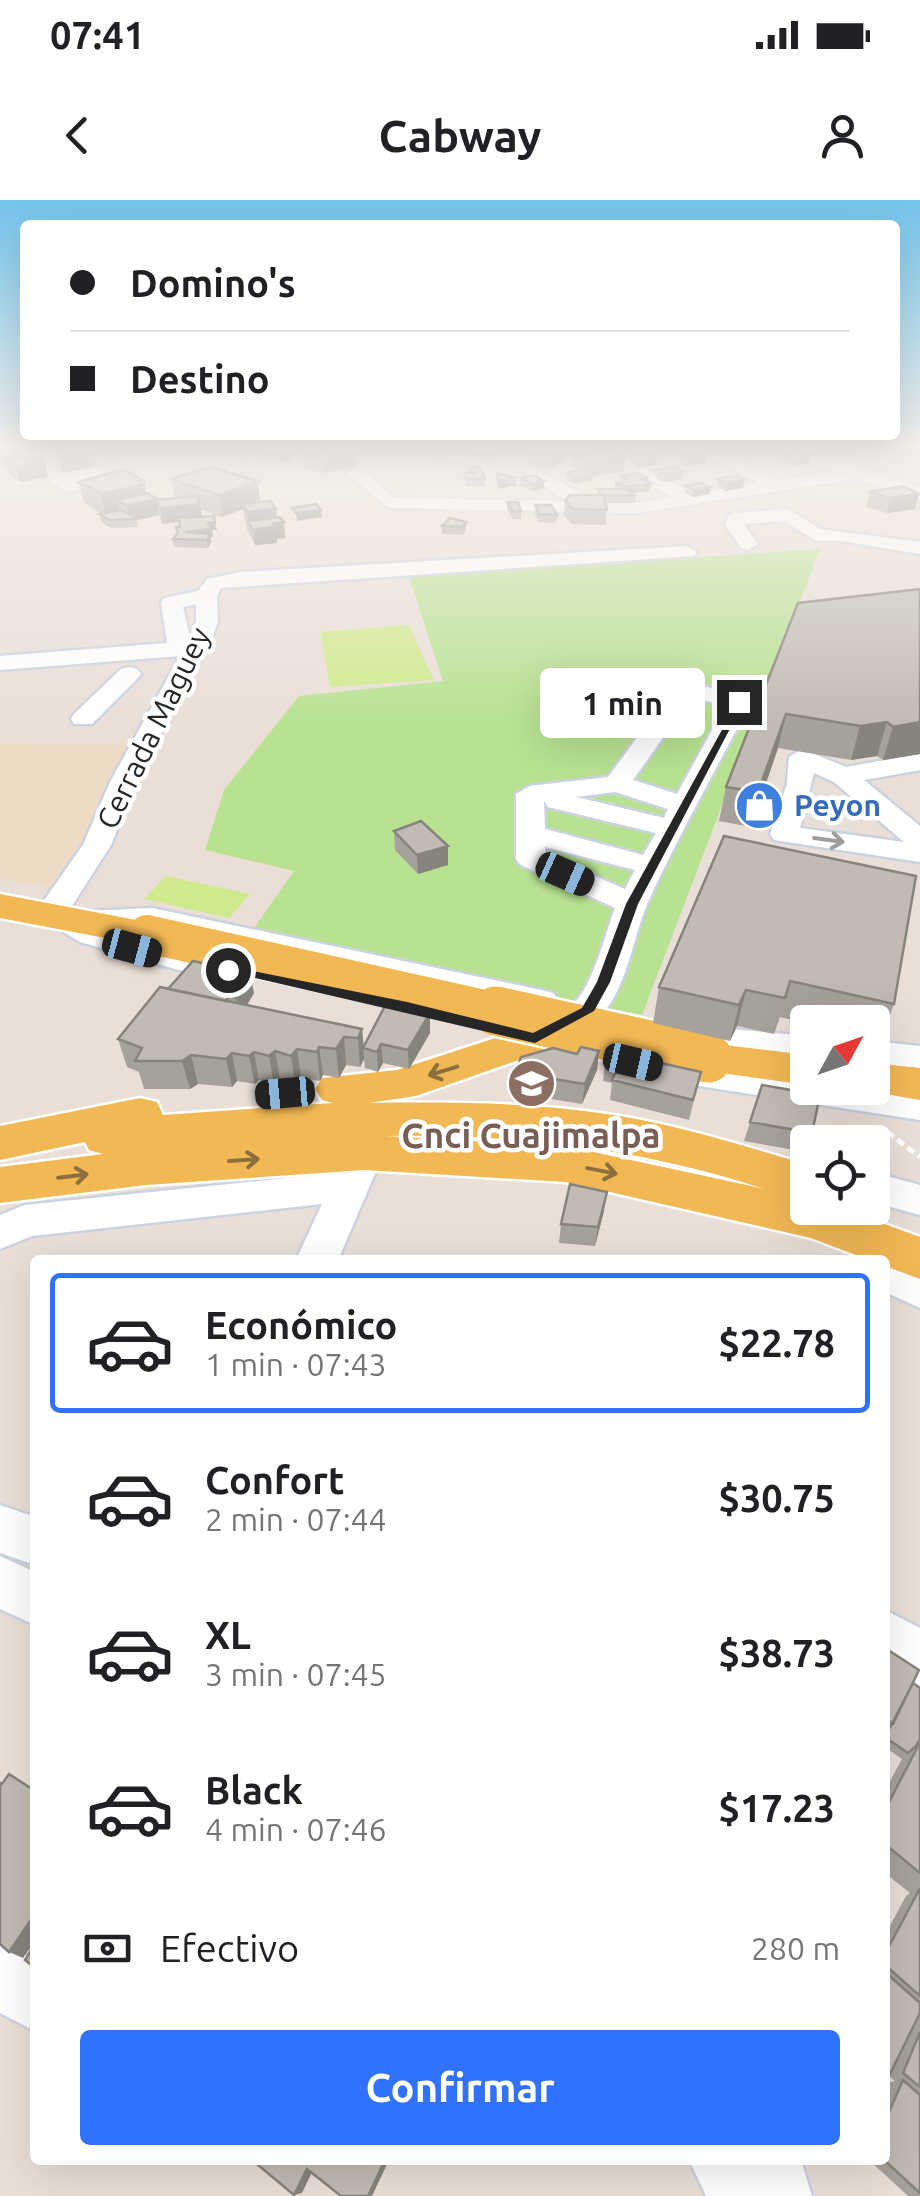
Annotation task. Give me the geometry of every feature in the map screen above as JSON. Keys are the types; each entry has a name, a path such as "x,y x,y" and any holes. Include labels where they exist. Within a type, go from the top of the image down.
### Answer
{"main road":[{"path":"0,906 146,934 708,1058 790,1068"},
{"path":"0,1143 143,1113 257,1095 400,1085 535,1038"},
{"path":"890,1088 920,1084"},
{"path":"0,1150 199,1126 378,1117 581,1127 719,1156 790,1191"},
{"path":"0,1185 146,1167 358,1169 566,1164 790,1198"},
{"path":"890,1213 920,1224"},
{"path":"857,1225 920,1258"}],"street":[{"path":"744,539 748,544"},
{"path":"852,539 920,548"},
{"name":"Cerrada Maguey","path":"56,918 97,845 123,782 192,654 206,622 206,596 214,582 687,552"},
{"path":"0,663 192,654"},
{"path":"0,684 129,674 192,654"},
{"path":"83,719 129,674"},
{"path":"535,1038 587,1011 604,982 632,904 739,702 695,691 675,703 617,784"},
{"path":"652,734 719,739"},
{"path":"920,841 844,776 802,757 800,784 784,834 920,853"},
{"path":"844,776 920,762"},
{"path":"530,794 617,784 678,816"},
{"path":"530,794 678,816"},
{"path":"530,794 531,859 632,904"},
{"path":"531,834 652,866"},
{"path":"56,918 152,917 730,1041 790,1046"},
{"path":"56,918 91,935 192,963 407,1007 666,1070 790,1082"},
{"path":"890,1055 920,1058"},
{"path":"890,1096 920,1107"},
{"path":"888,1105 920,1138"},
{"path":"719,1156 790,1167"},
{"path":"0,1233 25,1220 358,1169"},
{"path":"319,1255 358,1169"},
{"path":"890,1191 920,1200"},
{"path":"835,1225 864,1255"},
{"path":"890,1275 920,1291"},
{"path":"0,1529 30,1540"},
{"path":"0,1582 30,1597"},
{"path":"890,1640 920,1660"},
{"path":"0,1974 30,1995"},
{"path":"727,2165 748,2196"},
{"path":"767,2165 776,2196"}],"shaded area":[{"path":"0,744 133,745 98,831 58,888 0,879"}],"green space":[{"path":"820,549 642,1015 250,934 294,871 205,850 224,790 299,696 443,681 409,577"},
{"path":"409,625 434,680 330,687 320,632"},
{"path":"166,876 250,894 229,918 144,899"}],"building":[{"path":"920,589 920,722 893,727 887,722 860,726 786,714 758,792 726,787 798,603"},
{"path":"421,821 448,846 417,855 394,831"},
{"path":"724,836 916,876 894,1004 790,981 785,998 746,990 739,1005 659,987"},
{"path":"193,961 250,974 236,998 229,996 226,1001 168,989"},
{"path":"160,987 362,1029 358,1038 344,1037 336,1049 297,1049 291,1056 275,1051 269,1056 254,1052 249,1056 232,1053 226,1059 191,1055 182,1061 135,1061 142,1048 118,1039"},
{"path":"386,1004 430,1013 408,1050 381,1044 377,1052 363,1048"},
{"path":"581,1047 599,1051 585,1084 515,1073 521,1057 553,1048 577,1054"},
{"path":"611,1052 701,1072 693,1100 612,1080 619,1064 605,1062"},
{"path":"762,1085 790,1090 790,1105 818,1105 814,1125 790,1125 790,1129 750,1122"},
{"path":"570,1184 607,1192 598,1227 561,1224"},
{"path":"890,1651 919,1670 893,1724 890,1722"},
{"path":"913,1683 920,1688 920,1739 916,1746 908,1753 890,1740 890,1727"},
{"path":"920,1744 920,1873 890,1848 890,1800"},
{"path":"9,1774 30,1788 30,1921 9,1952 0,1944 2,1784"},
{"path":"920,1888 920,1996 890,1969 890,1945"},
{"path":"890,1976 920,2003 920,2013 890,2074"},
{"path":"920,2032 920,2087 903,2073"},
{"path":"903,2080 920,2095 920,2193 889,2165 890,2110"},
{"path":"258,2165 383,2165 368,2196 341,2196 307,2169 294,2195"}],"place":[{"name":"Peyon","path":"759,805"},
{"name":"Cnci Cuajimalpa","path":"531,1083"}],"route":[{"path":"228,970 535,1038 561,1025 587,1011 604,982 632,904 739,702"}]}
